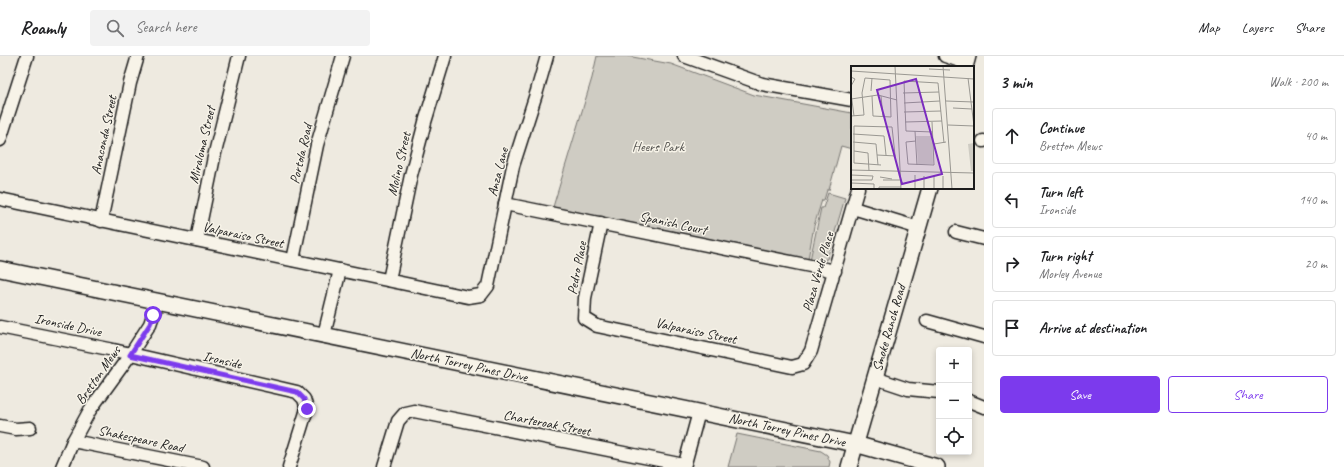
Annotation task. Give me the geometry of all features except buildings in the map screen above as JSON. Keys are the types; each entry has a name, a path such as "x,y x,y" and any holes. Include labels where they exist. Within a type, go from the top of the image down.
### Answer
{"main road":[{"name":"Smoke Ranch Road","path":"849,467 930,189"},
{"name":"North Torrey Pines Drive","path":"0,269 855,444 937,467"}],"street":[{"path":"0,140 27,56"},
{"name":"Anaconda Street","path":"102,221 130,83 138,56"},
{"name":"Miraloma Street","path":"197,240 214,157 239,56"},
{"name":"Portola Road","path":"294,260 317,145 343,56"},
{"name":"Molino Street","path":"389,280 413,168 445,56"},
{"name":"Anza Lane","path":"481,295 488,286 513,166 547,56"},
{"path":"684,56 762,84 851,100"},
{"path":"945,56 966,62"},
{"name":"Plaza Verde Place","path":"804,364 811,351 858,189"},
{"name":"Valparaiso Street","path":"0,199 468,297 481,295"},
{"name":"Spanish Court","path":"505,204 834,271"},
{"path":"853,208 919,228"},
{"name":"Pedro Place","path":"584,318 585,298 601,223"},
{"path":"956,232 984,239"},
{"path":"324,335 340,270"},
{"name":"Bretton Mews","path":"62,467 73,441 90,410 130,355 150,324 158,301"},
{"name":"Valparaiso Street","path":"584,318 597,326 792,367 804,364"},
{"path":"927,321 984,337"},
{"name":"Ironside Drive","path":"0,326 109,349 130,355"},
{"name":"Ironside","path":"130,355 297,392 304,399 307,409 289,467"},
{"path":"875,378 908,389 936,392"},
{"path":"972,402 984,407"},
{"name":"Charteroak Street","path":"384,467 398,421 405,413 414,411 684,466"},
{"path":"684,466 700,412"},
{"path":"0,426 16,429 30,428"},
{"name":"Shakespeare Road","path":"73,441 203,467"}],"green space":[{"name":"Heers Park","path":"597,56 627,56 671,64 754,95 851,113 851,149 841,146 829,190 827,190 824,200 822,200 814,226 808,259 553,207 592,78"},
{"path":"828,193 845,198 827,259 815,261 810,260 821,208 823,208"},
{"path":"737,434 821,451 827,455 830,462 829,467 728,467"}],"route":[{"path":"153,315 150,324 130,355 297,392 304,399 307,409"}]}
